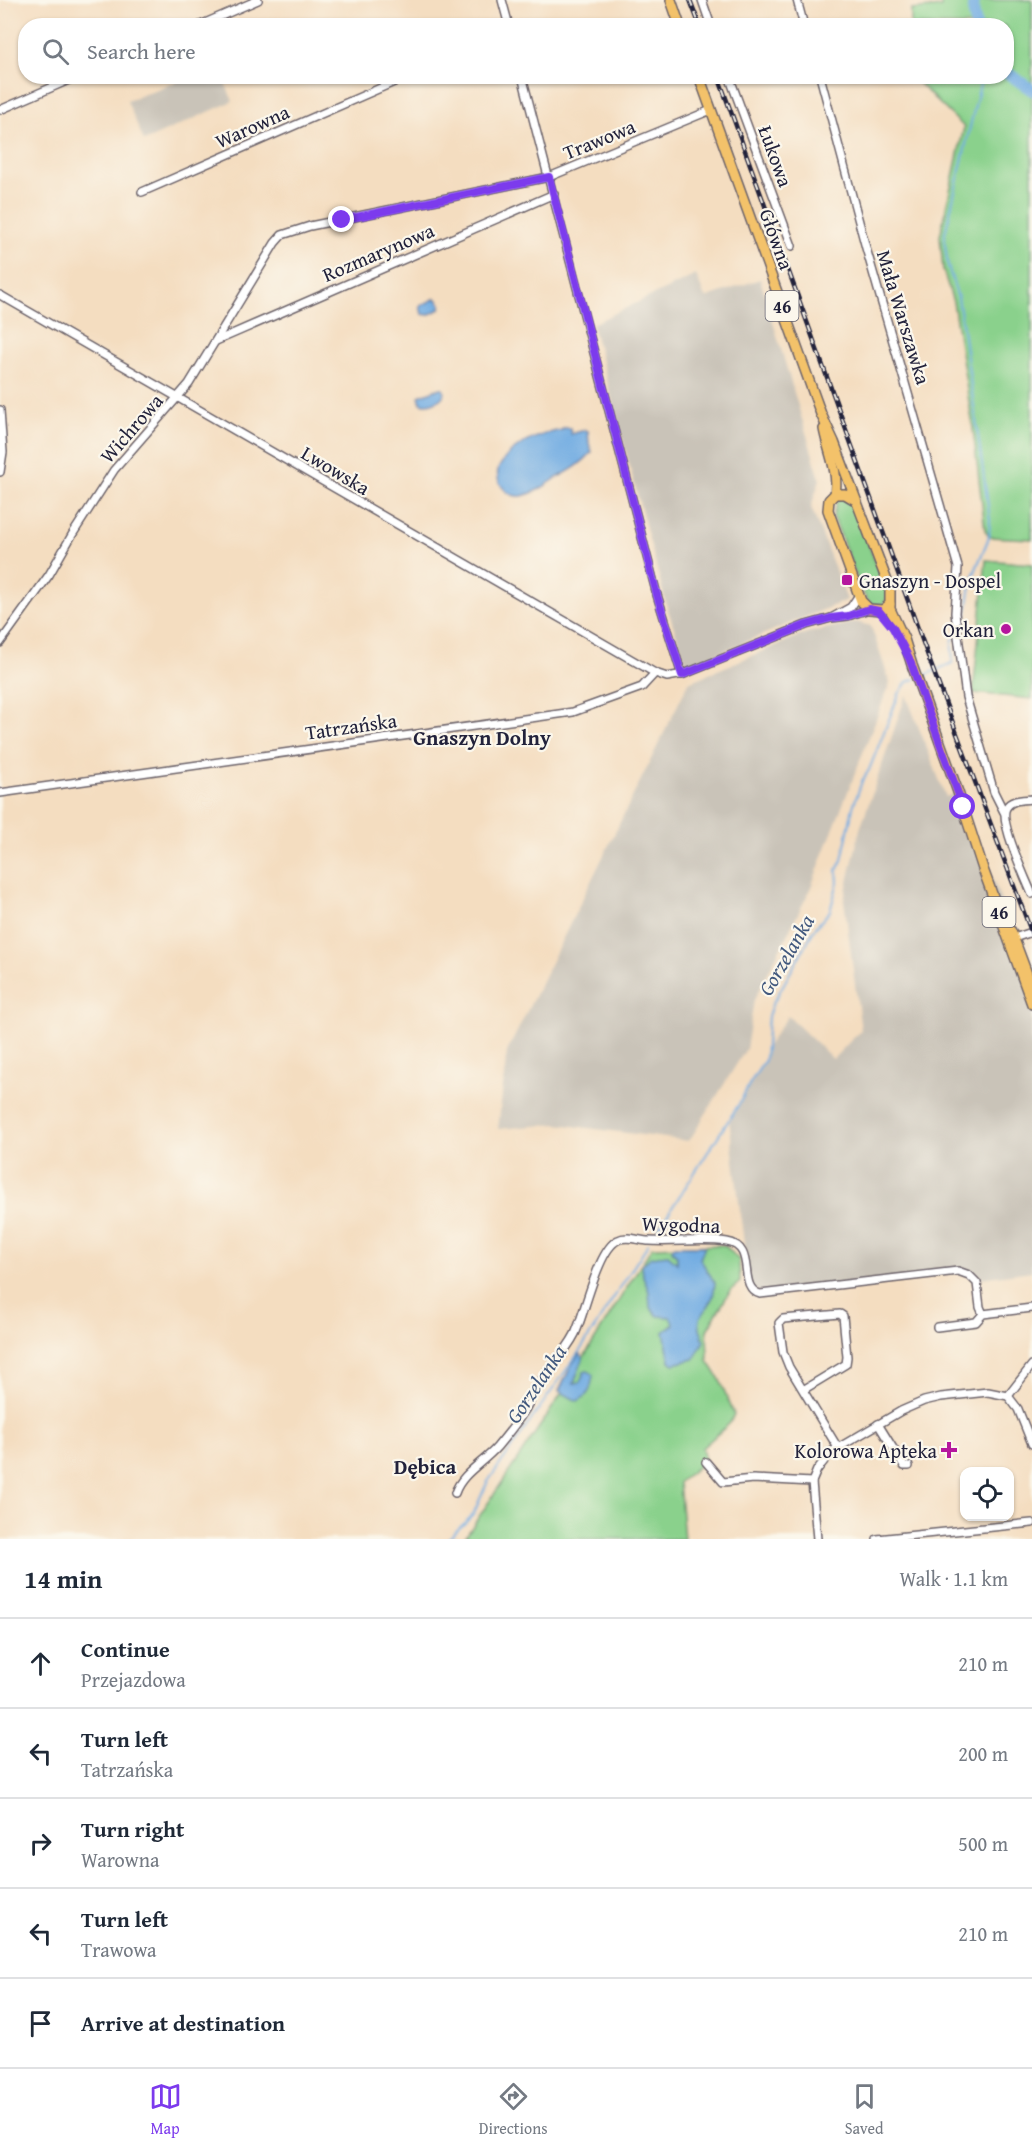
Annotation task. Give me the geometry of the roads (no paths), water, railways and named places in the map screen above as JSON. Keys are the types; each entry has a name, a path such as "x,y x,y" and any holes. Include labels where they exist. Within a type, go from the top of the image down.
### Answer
{"main road":[{"path":"671,0 677,18"},
{"name":"Główna","path":"702,84 821,414 855,500"},
{"name":"Główna","path":"821,414 835,470 837,485 835,494"},
{"path":"835,494 845,494 855,500"},
{"name":"46","path":"835,494 829,500 828,510 861,601 869,609"},
{"name":"46","path":"855,500 890,589 890,604 1032,1004"},
{"path":"869,609 879,611 890,604"},
{"name":"46","path":"879,611 893,628 911,662"},
{"name":"46","path":"968,820 988,865 1032,987"}],"street":[{"path":"216,18 258,0"},
{"path":"502,0 507,18"},
{"path":"702,0 708,18"},
{"path":"797,0 802,18"},
{"path":"0,110 60,84"},
{"name":"Warowna","path":"142,192 390,84"},
{"path":"524,84 657,595 682,675"},
{"name":"Łukowa","path":"732,84 792,246"},
{"name":"Mała Warszawka","path":"822,84 866,248 958,567 955,600 966,697 994,792 1004,812"},
{"name":"Trawowa","path":"285,234 310,226 549,177 711,110"},
{"name":"Rozmarynowa","path":"216,341 554,194"},
{"name":"Wichrowa","path":"0,643 49,574 114,470 179,397 275,243 285,234"},
{"name":"Lwowska","path":"0,295 655,674"},
{"path":"0,410 3,452 0,472"},
{"path":"831,618 851,608 859,595"},
{"path":"655,674 667,677 682,675 806,625 869,609"},
{"name":"Tatrzańska","path":"0,793 573,712 642,687 655,674"},
{"path":"1032,799 1011,802 1004,812 1009,836 1032,894"},
{"path":"1014,938 1032,932"},
{"name":"Wygodna","path":"455,1493 459,1482 487,1458 499,1444 523,1413 539,1383 565,1351 575,1334 591,1286 606,1254 612,1244 624,1238 655,1242 729,1242 742,1250 746,1258 749,1285 754,1292 760,1294 964,1272 977,1283 983,1314"},
{"path":"937,1327 976,1322 983,1314 1032,1308"},
{"path":"803,1390 846,1364 848,1357 843,1316 840,1314 780,1321 785,1360 803,1390 838,1448"},
{"path":"1008,1396 1032,1365"},
{"path":"817,1539 812,1482 822,1461 838,1448 911,1406 941,1397 988,1392 1008,1396 1018,1409 1032,1444"},
{"path":"878,1424 904,1466 909,1466"},
{"path":"706,1462 723,1482 753,1479 812,1482"},
{"path":"878,1539 1032,1523"}],"water":[{"path":"436,298 441,304 440,309 428,315 422,314 420,306"},
{"path":"440,388 445,393 441,398 431,403 421,403 419,396"},
{"path":"563,428 570,428 571,434 588,431 592,452 588,457 544,487 531,493 517,496 504,489 499,480 498,470 508,455 526,442"},
{"path":"673,1246 705,1246 700,1259 715,1283 713,1297 700,1318 699,1326 704,1341 694,1359 674,1364 670,1361 664,1332 674,1324 670,1317 658,1316 650,1307 649,1292 642,1265 651,1257 668,1255 677,1263 677,1256 672,1250"},
{"path":"580,1353 583,1358 574,1383 580,1382 584,1372 588,1371 593,1375 589,1391 585,1397 577,1401 559,1391"}],"waterway":[{"path":"974,0 975,18"},
{"path":"1014,78 1032,90"},
{"path":"959,632 964,628 972,579 989,537 990,520 962,322 958,298 948,266 944,238 980,84"},
{"path":"921,677 952,663 952,643 955,635"},
{"name":"Gorzelanka","path":"653,1237 765,1060 768,1016 772,1005 815,928 830,911 838,882 837,870 842,860 853,807 862,781 869,770 899,694 907,682 915,679"},
{"name":"Gorzelanka","path":"448,1539 473,1515 487,1483 581,1349 648,1244"}],"railway":[{"path":"690,0 697,18"},
{"path":"721,84 929,659 1032,934"}],"place":[{"name":"Gnaszyn - Dospel","path":"847,580"},
{"name":"Orkan","path":"1006,629"},
{"name":"Kolorowa Apteka","path":"949,1450"}],"district":[{"name":"Gnaszyn Dolny","path":"482,737"},
{"name":"Dębica","path":"425,1466"}]}
